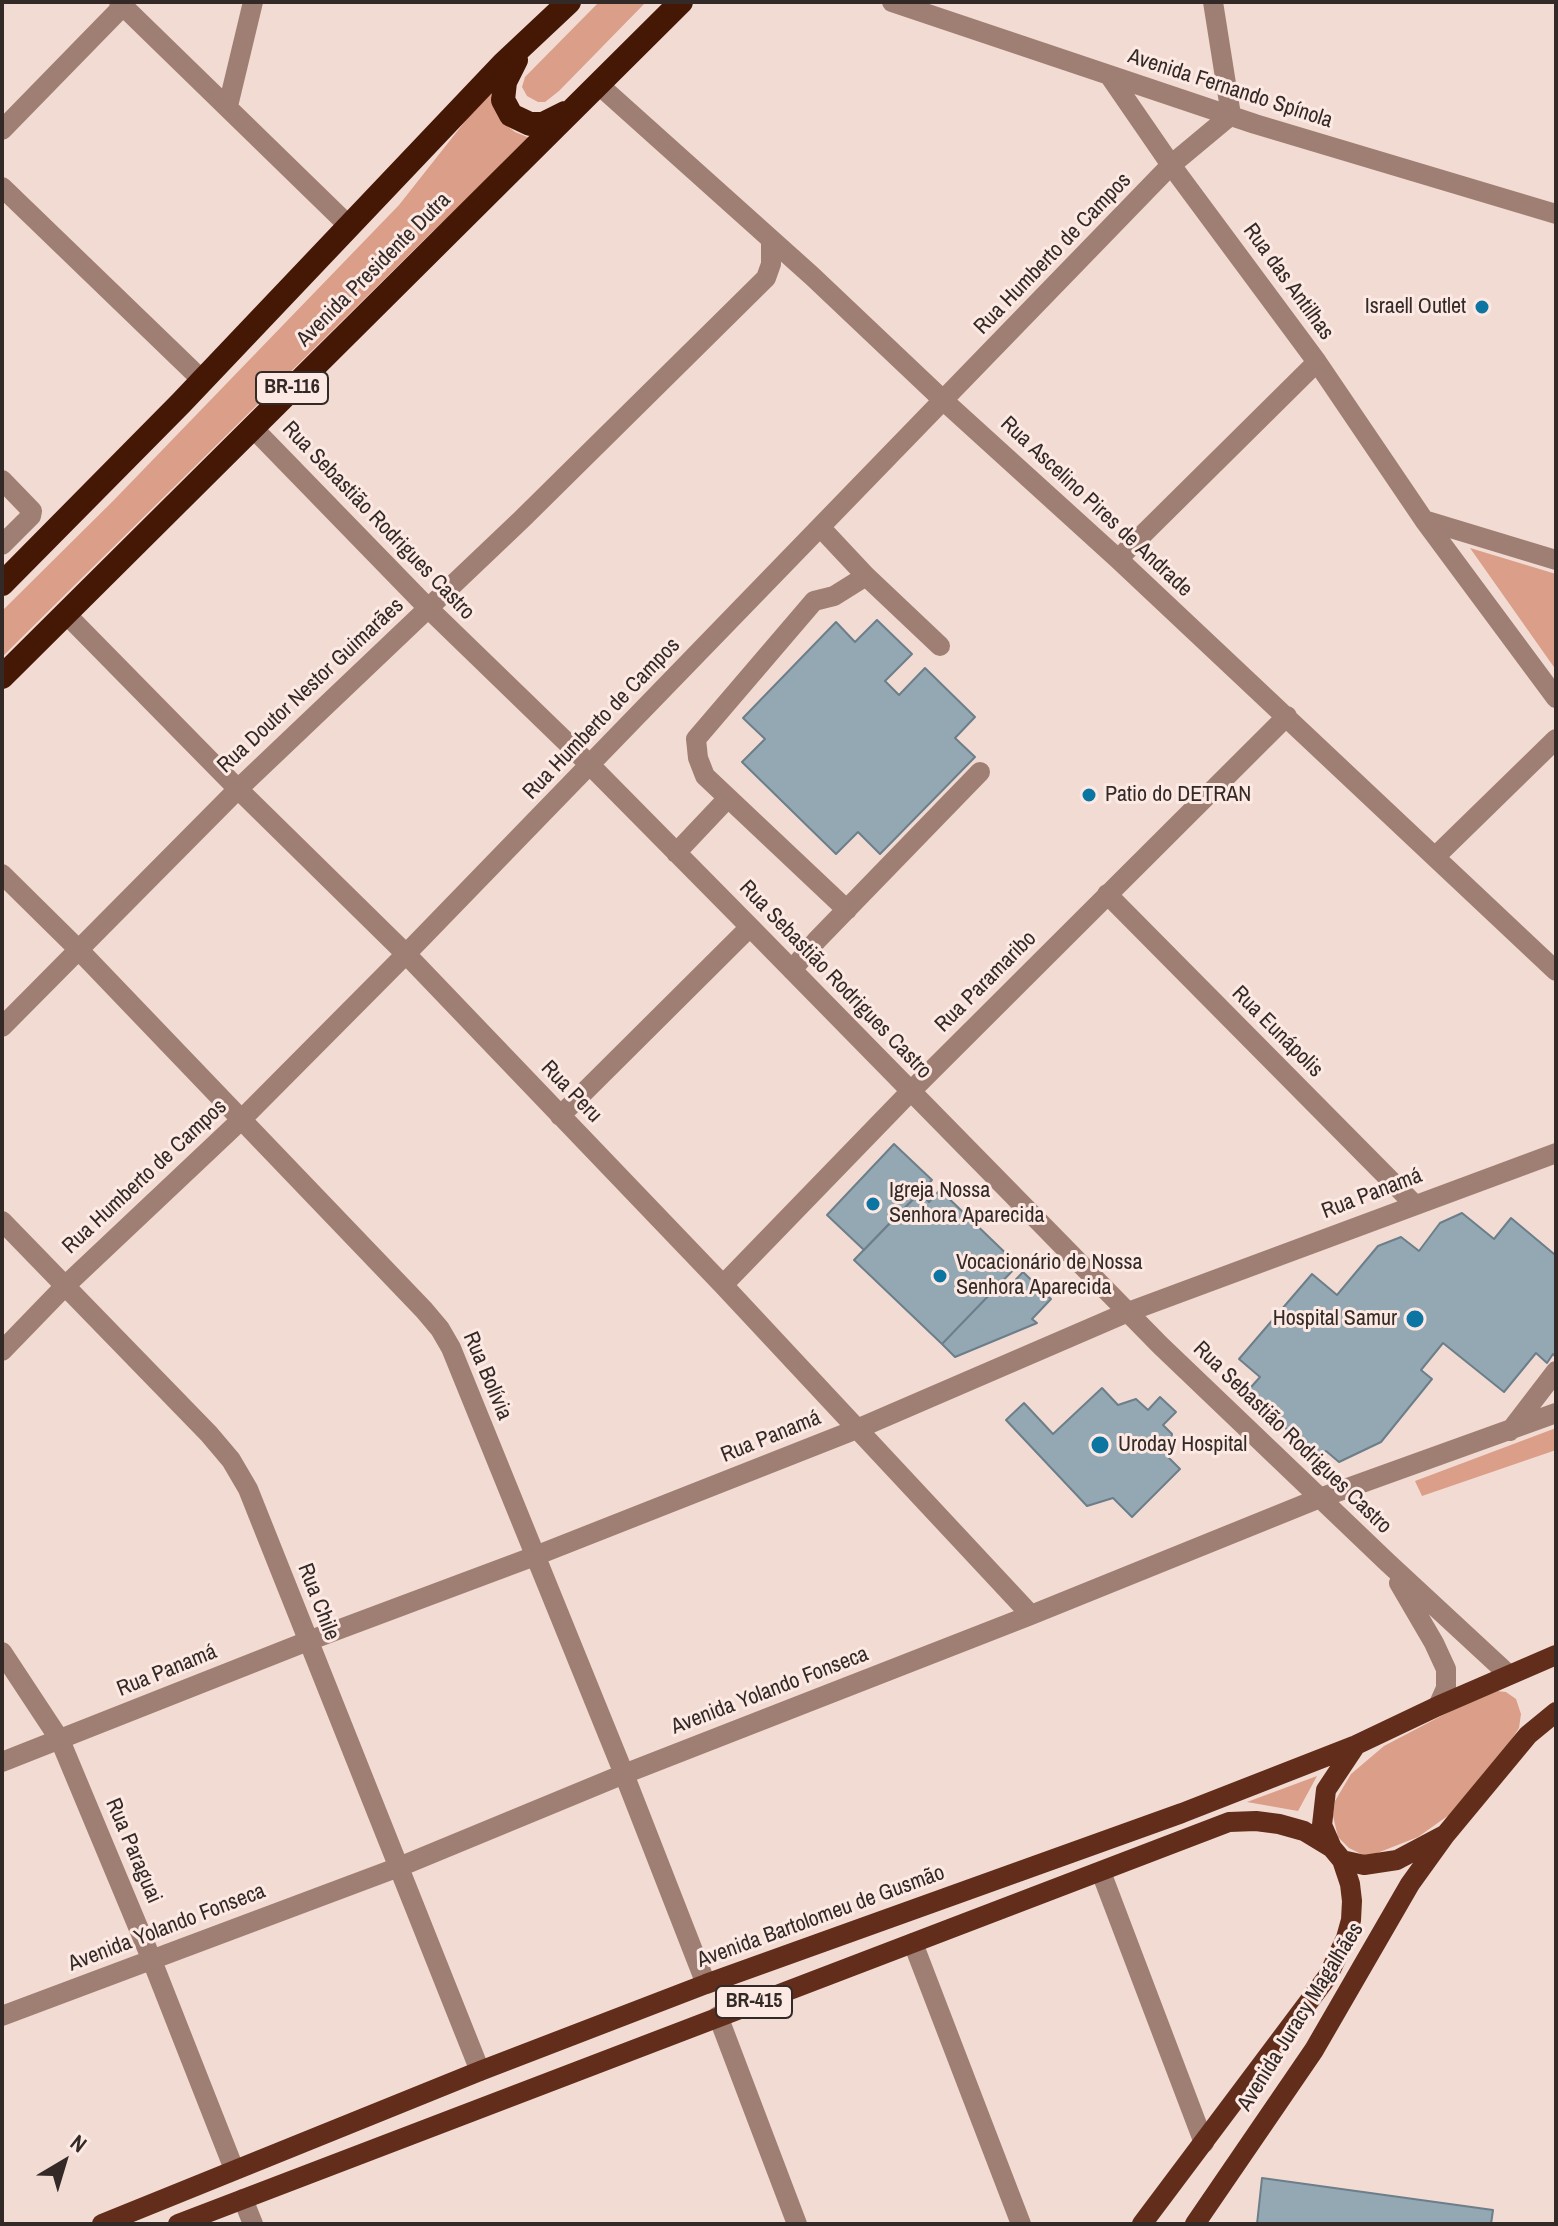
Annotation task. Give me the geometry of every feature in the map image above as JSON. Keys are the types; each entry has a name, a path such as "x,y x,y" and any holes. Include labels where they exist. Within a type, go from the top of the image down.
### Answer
{"highway":[{"path":"2,584 202,380 503,64 569,2"},
{"name":"Avenida Presidente Dutra","path":"2,677 681,2"},
{"path":"535,35 514,63 505,82 503,100 511,115 530,124 543,124 555,120 591,93"}],"main road":[{"name":"Avenida Bartolomeu de Gusmão","path":"102,2224 480,2071 706,1984 1182,1813 1356,1745 1556,1655"},
{"name":"Avenida Juracy Magalhães","path":"1195,2224 1314,2050 1410,1884 1446,1834 1528,1735 1556,1712"},
{"name":"Avenida Juracy Magalhães","path":"1142,2224 1328,1976 1346,1938 1351,1920 1350,1884 1322,1825 1326,1790 1356,1745"},
{"name":"BR-415","path":"178,2224 1229,1822 1256,1821 1304,1831 1337,1854"},
{"path":"1337,1854 1364,1865 1397,1860 1446,1834"}],"street":[{"path":"228,106 253,2"},
{"name":"Avenida Fernando Spínola","path":"892,2 1231,115 1556,214"},
{"path":"1213,2 1231,115"},
{"path":"2,130 121,4 349,226"},
{"name":"Rua das Antilhas","path":"1109,75 1171,165 1317,362 1424,520 1556,698"},
{"name":"Rua Ascelino Pires de Andrade","path":"591,93 771,239 1287,716 1556,971"},
{"name":"Rua Humberto de Campos","path":"2,1351 65,1286 241,1120 406,954 1171,165 1231,115"},
{"path":"2,187 202,380"},
{"name":"Rua Doutor Nestor Guimarães","path":"2,1027 238,789 429,609 766,278 772,253 771,239"},
{"path":"1118,559 1317,362"},
{"name":"Rua Sebastião Rodrigues Castro","path":"253,428 429,609 590,765 1128,1312 1508,1674"},
{"path":"2,480 30,507 31,516 2,545"},
{"path":"1424,520 1556,560"},
{"path":"821,528 940,646"},
{"path":"1450,556 1467,533"},
{"path":"847,910 705,776 698,758 696,739 814,601 834,596 866,576"},
{"name":"Rua Peru","path":"65,613 406,954 723,1285 1031,1615"},
{"name":"Rua Paramaribo","path":"723,1285 910,1092 1287,716"},
{"path":"1435,857 1556,739"},
{"path":"792,970 980,772"},
{"path":"676,853 728,798"},
{"name":"Rua Bolívia","path":"2,874 77,948 440,1329 451,1348 706,1984"},
{"name":"Rua Eunápolis","path":"1107,894 1414,1204"},
{"path":"560,1116 750,927"},
{"name":"Rua Panamá","path":"2,1762 857,1429 1128,1312 1556,1153"},
{"name":"Rua Chile","path":"2,1221 209,1434 231,1460 248,1489 480,2071"},
{"path":"1510,1431 1556,1371"},
{"name":"Avenida Yolando Fonseca","path":"2,2016 399,1867 624,1774 1320,1498 1556,1413"},
{"name":"Rua Sebastião Rodrigues Castro","path":"1387,1562 1446,1669 1446,1688 1438,1706"},
{"name":"Rua Paraguai","path":"2,1652 60,1740 234,2169"},
{"path":"1101,1872 1204,2143"},
{"path":"913,1943 1021,2224"},
{"path":"718,2016 797,2224"},
{"path":"243,2199 253,2224"}],"shaded area":[{"path":"599,2 646,2 559,91 545,102 527,96 522,87 525,77"},
{"path":"489,91 503,123 532,139 431,233 2,657 2,611 113,501 399,205"},
{"path":"1470,548 1556,574 1556,670"},
{"path":"1556,1428 1556,1450 1422,1496 1415,1481"},
{"path":"1497,1691 1506,1692 1516,1699 1521,1714 1519,1728 1501,1756 1449,1815 1418,1837 1367,1857 1349,1848 1338,1837 1333,1816 1335,1801 1351,1774 1384,1746 1462,1705"},
{"path":"1317,1776 1298,1811 1247,1802"}],"building":[{"path":"877,620 912,654 885,681 899,695 925,668 975,717 955,738 975,757 880,854 858,832 836,854 742,762 765,739 743,718 836,622 855,642"},
{"name":"Igreja Nossa Senhora Aparecida","path":"894,1144 932,1180 864,1250 827,1215"},
{"name":"Vocacionário de Nossa Senhora Aparecida","path":"940,1190 1018,1265 942,1344 854,1260 920,1192 929,1202"},
{"name":"Hospital Samur","path":"1462,1213 1494,1239 1511,1218 1554,1254 1556,1252 1556,1357 1553,1354 1547,1363 1536,1353 1504,1392 1443,1343 1421,1370 1432,1379 1381,1442 1339,1462 1326,1451 1321,1456 1310,1449 1245,1394 1260,1377 1239,1359 1312,1274 1337,1295 1378,1246 1401,1237 1419,1251 1440,1223"},
{"path":"1023,1272 1051,1299 1032,1319 1037,1323 955,1357 942,1344 997,1287 1003,1293"},
{"name":"Uroday Hospital","path":"1102,1388 1118,1405 1136,1399 1148,1410 1160,1397 1176,1412 1163,1425 1172,1434 1168,1457 1180,1469 1132,1517 1113,1498 1087,1506 1006,1420 1024,1403 1053,1434"},
{"path":"1262,2178 1493,2210 1491,2224 1257,2224"}],"place":[{"name":"Israell Outlet","path":"1482,307"},
{"name":"Patio do DETRAN","path":"1089,795"},
{"name":"Igreja Nossa Senhora Aparecida","path":"873,1204"},
{"name":"Vocacionário de Nossa Senhora Aparecida","path":"940,1276"},
{"name":"Hospital Samur","path":"1415,1319"},
{"name":"Uroday Hospital","path":"1100,1445"}]}
